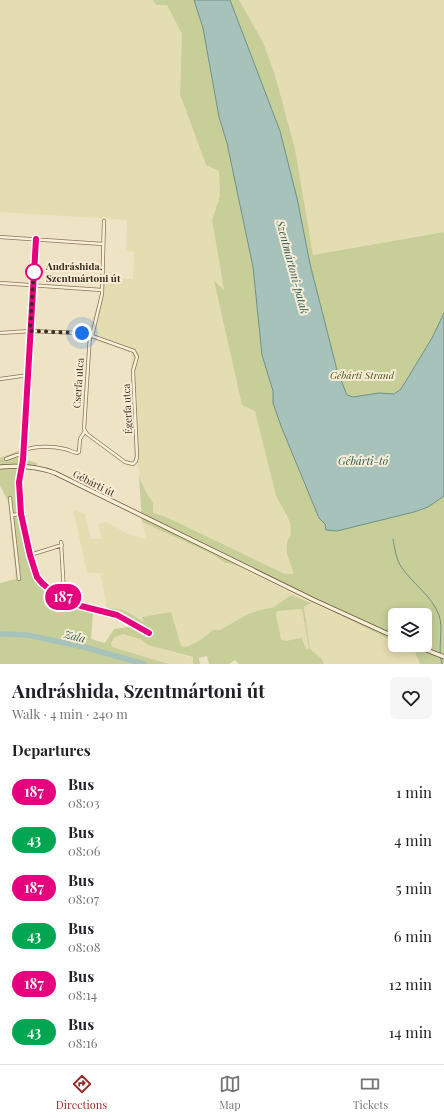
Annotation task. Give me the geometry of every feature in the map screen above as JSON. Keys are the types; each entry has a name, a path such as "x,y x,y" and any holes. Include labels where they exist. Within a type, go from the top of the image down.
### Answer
{"main road":[{"name":"Gébárti út","path":"0,467 23,466 40,468 55,473 314,600 388,634"},
{"path":"432,652 444,657"}],"street":[{"name":"Cserfa utca","path":"24,452 36,447 49,447 65,449 77,453 79,452 80,439 84,431 83,425 91,336 102,290 104,221"},
{"path":"0,237 103,244"},
{"path":"36,239 24,452 23,466 19,482 21,514 30,555 37,577 49,590 63,598 87,608 117,615 149,633"},
{"path":"0,283 102,290"},
{"path":"0,333 30,331 82,333 91,336"},
{"name":"Égerfa utca","path":"84,431 125,462 129,464 134,463 137,460 133,371 137,354 132,350 91,336"},
{"path":"0,379 29,376"},
{"path":"6,459 24,452"},
{"path":"10,498 19,579"},
{"path":"12,515 21,514"},
{"path":"30,555 61,543 63,598"}],"shaded area":[{"path":"0,0 153,0 156,5 167,5 182,34 180,94 219,171 220,196 212,220 224,290 215,280 255,411 276,496 290,523 291,535 286,543 286,550 295,574 285,574 164,516 153,513 153,503 139,476 140,473 134,455 131,369 132,353 86,338 101,293 102,277 133,279 134,252 126,251 127,220 0,212"},
{"path":"239,0 444,0 444,232 313,255 295,149 275,75 263,42"},
{"path":"73,509 85,514 91,539 101,539 99,524 106,522 128,534 146,539 142,522 212,554 225,563 237,565 287,591 388,638 388,652 415,652 420,664 324,664 322,659 310,649 304,606 310,604 291,595 274,607 248,614 220,631 213,630 199,641 183,647 142,617 143,622 126,611 107,608 100,573 87,573"},
{"path":"302,609 309,648 307,650 302,638 285,641 281,639 276,614 277,611"},
{"path":"123,634 131,635 148,645 193,658 193,664 169,664 112,647 111,642 114,638"}],"green space":[{"path":"153,0 194,0 203,28 219,117 227,143 253,267 262,355 273,391 273,403 319,518 325,524 337,531 414,512 428,507 444,496 444,664 420,664 415,652 432,652 432,608 388,608 388,639 237,565 225,563 212,554 142,522 139,476 153,503 153,513 164,516 285,574 294,574 286,549 291,535 290,523 276,496 255,411 242,405 214,280 224,290 212,220 220,196 219,171 206,165 180,94 182,34 167,5 156,5"},
{"name":"Gébárti Strand","path":"230,0 239,0 263,42 275,75 295,149 313,255 444,232 444,313 432,338 401,389 394,394 379,393 353,397 347,395 337,370 310,264 297,198 280,131"},
{"path":"26,448 26,460 37,463 36,470 23,469 22,472 27,531 35,562 47,584 54,590 81,604 114,608 125,611 143,622 142,617 171,612 181,646 186,647 199,641 213,630 220,630 248,614 274,607 291,595 311,603 304,607 310,649 322,659 324,664 239,664 235,660 229,664 209,664 207,656 199,658 200,664 193,664 193,657 148,645 140,639 123,634 114,638 111,643 112,647 169,664 0,664 0,583 16,579 8,501 0,486 0,458","holes":["302,609 309,648 307,650 302,638 285,641 281,639 276,614 277,611","93,612 117,616 135,626 114,629 105,643 91,639"]}],"water":[{"name":"Gébárti-tó","path":"194,0 230,0 280,131 297,198 310,264 337,370 347,395 353,397 379,393 394,394 401,389 432,338 444,313 444,496 428,507 414,512 337,531 326,530 325,524 319,518 273,403 273,391 262,355 253,267 227,143 219,117 203,28"}],"waterway":[{"name":"Szentmártoni-patak","path":"393,539 398,562 432,602 439,615 441,627 440,652 442,664"},
{"name":"Zala","path":"0,634 27,635 84,647 144,664"}],"bus line":[{"name":"187","path":"36,239 23,466 20,471 19,478 23,528 30,555 37,577 49,590 55,594 81,606 117,615 149,633"}],"place":[{"name":"Andráshida, Szentmártoni út","path":"34,272"}],"route":[{"path":"34,272 34,270 30,331 82,333"}]}
